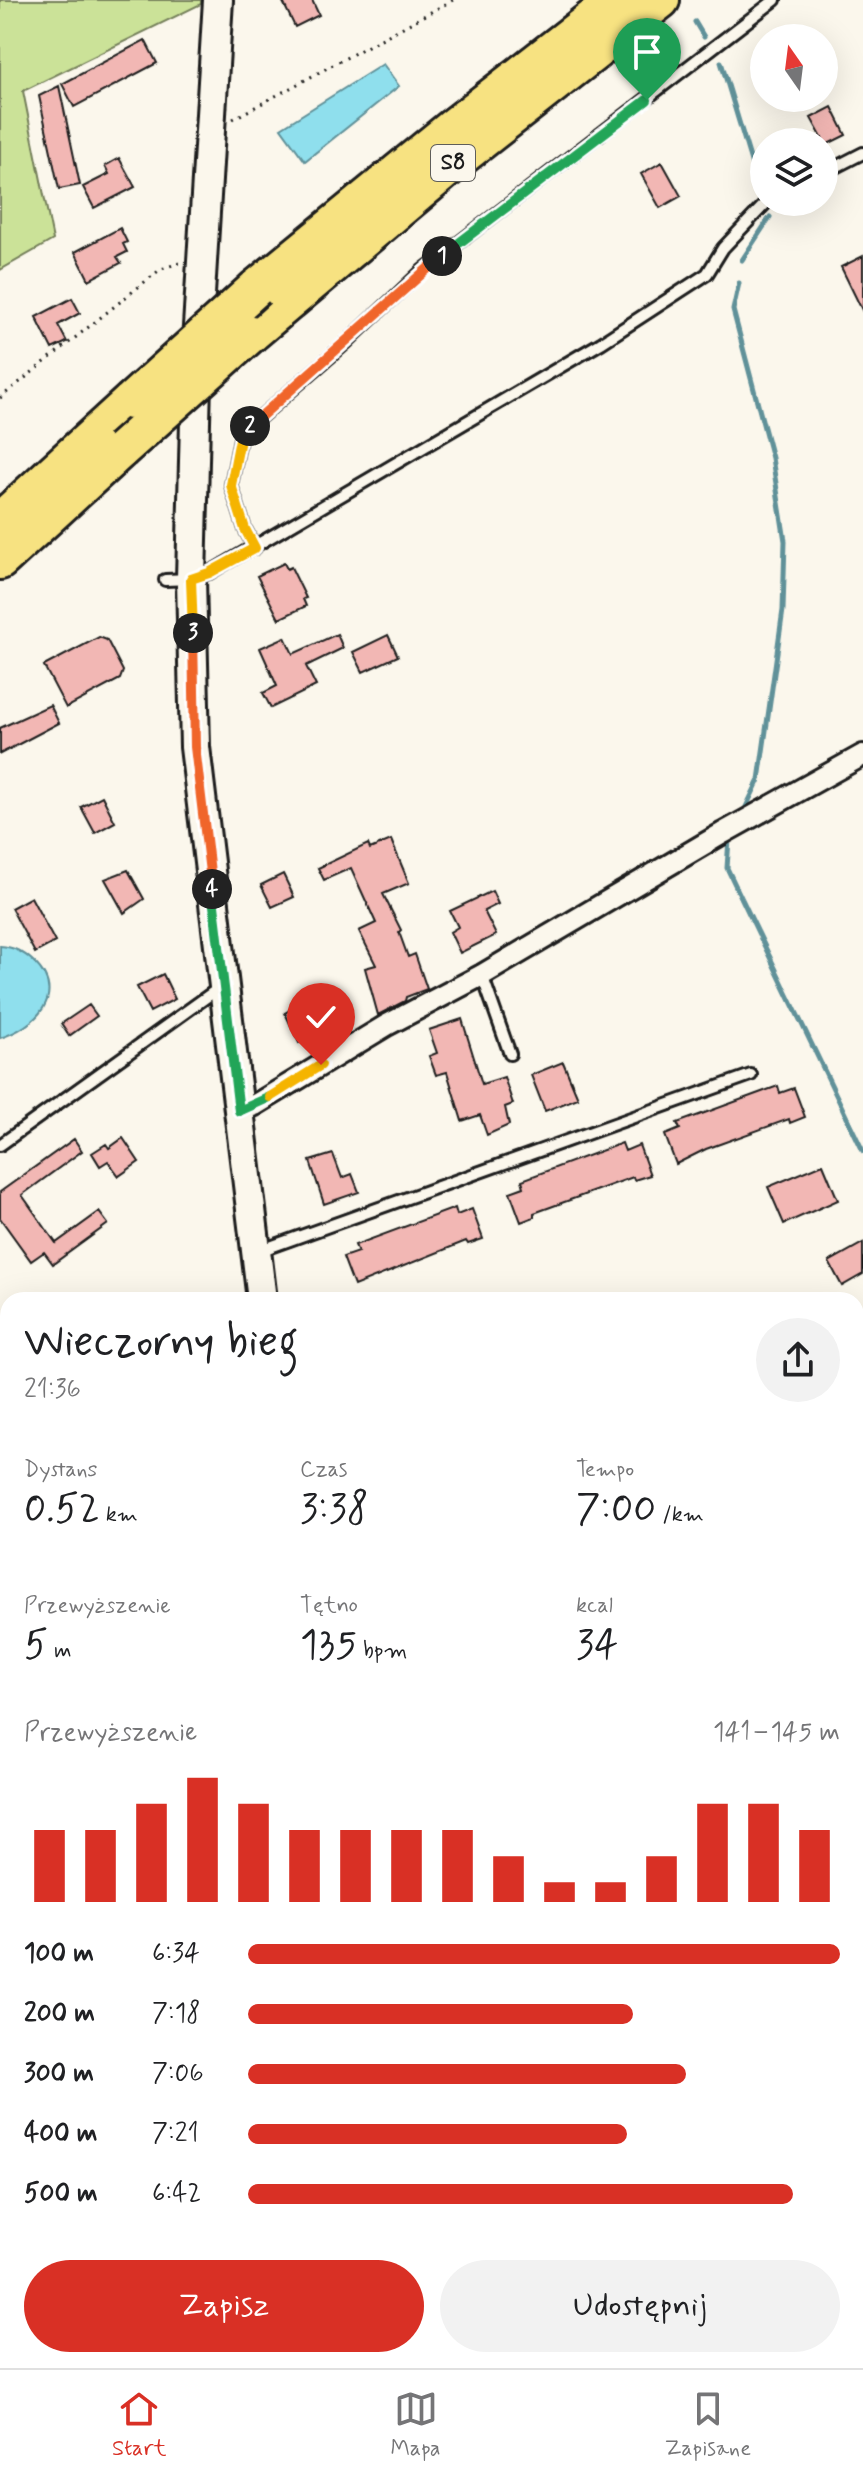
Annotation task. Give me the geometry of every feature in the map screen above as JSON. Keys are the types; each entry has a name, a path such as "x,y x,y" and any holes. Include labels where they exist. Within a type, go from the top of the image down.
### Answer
{"highway":[{"name":"S8","path":"0,521 256,288 453,127 616,0"},
{"name":"S8","path":"0,561 251,334 466,153 661,0"}],"street":[{"path":"218,0 197,343 178,579 195,747 261,1292"},
{"path":"239,1111 255,1105 387,1025 482,975 723,833 863,755"}],"lane":[{"path":"255,548 245,529 231,485 241,434 346,343 423,270 775,0"},
{"path":"838,166 863,153"},
{"path":"178,579 209,573 255,548 601,343 707,274 723,248 754,216"},
{"path":"482,975 510,1054"},
{"path":"0,1145 224,985"},
{"path":"257,1251 751,1075"}],"path":[{"path":"211,128 226,123 453,0"},
{"path":"0,398 161,269 202,259"}],"green space":[{"path":"0,0 201,0 201,4 23,91 53,240 0,270"}],"water":[{"path":"383,64 399,86 305,161 281,128"},
{"path":"0,946 14,949 33,961 48,986 48,997 35,1018 0,1038"}],"building":[{"path":"282,0 312,0 319,15 295,27"},
{"path":"145,40 157,63 74,107 62,84"},
{"path":"59,86 80,185 59,189 39,96"},
{"path":"822,112 834,112 846,135 838,139 838,128 817,128 811,118"},
{"path":"119,158 135,187 94,208 83,187 109,174 105,166"},
{"path":"662,162 681,196 660,208 641,174"},
{"path":"120,228 127,242 123,244 127,252 117,257 121,263 89,280 75,252"},
{"path":"863,256 863,312 841,267"},
{"path":"72,298 80,313 58,325 67,342 52,349 36,317"},
{"path":"284,563 287,569 291,567 306,598 303,599 306,606 279,619 257,576"},
{"path":"337,634 343,648 306,666 316,686 271,708 263,693 277,686 260,648 285,637 293,654"},
{"path":"388,635 398,656 363,672 353,652"},
{"path":"99,637 107,640 123,671 120,679 66,708 44,666"},
{"path":"50,705 59,723 0,754 0,728"},
{"path":"102,796 115,822 95,833 81,807"},
{"path":"391,840 409,883 383,894 401,930 399,932 408,957 415,954 427,989 406,997 405,1001 378,1015 365,968 376,965 359,931 376,923 351,868 324,880 318,868 368,844 370,849"},
{"path":"128,870 144,899 124,913 105,879"},
{"path":"283,874 294,897 272,907 261,885"},
{"path":"492,891 498,904 484,911 496,935 460,953 450,932 458,927 450,911"},
{"path":"31,897 55,942 35,953 11,908"},
{"path":"163,974 175,999 150,1012 137,987"},
{"path":"310,998 321,1023 310,1028 314,1036 299,1043 285,1013"},
{"path":"89,1005 97,1016 69,1036 61,1024"},
{"path":"462,1019 482,1084 504,1077 513,1104 505,1107 509,1125 487,1135 480,1115 462,1121 447,1072 436,1075 429,1056 437,1053 429,1030"},
{"path":"563,1062 578,1098 545,1111 531,1075"},
{"path":"778,1086 780,1093 794,1088 805,1117 790,1123 789,1119 706,1149 676,1164 665,1135 680,1129 677,1123"},
{"path":"123,1138 139,1162 119,1176 108,1161 100,1166 92,1153 106,1144 109,1148"},
{"path":"74,1139 82,1151 22,1195 56,1243 99,1212 108,1224 53,1264 44,1252 31,1261 0,1218 0,1192"},
{"path":"622,1143 625,1151 639,1145 650,1175 634,1180 633,1177 534,1213 534,1217 521,1222 510,1192 524,1187 522,1180"},
{"path":"333,1154 342,1178 352,1174 359,1192 324,1204 310,1161"},
{"path":"823,1164 838,1200 784,1224 768,1187"},
{"path":"455,1208 457,1215 472,1209 483,1239 468,1244 466,1241 354,1286 343,1257 358,1252 355,1245"},
{"path":"863,1243 863,1274 842,1286 829,1262"}],"waterway":[{"path":"695,22 704,37"},
{"path":"721,62 750,158"},
{"path":"742,260 770,217"},
{"path":"739,283 733,310 772,458 785,541 783,610 759,780 743,813"},
{"path":"729,839 727,868 863,1151"}],"route":[{"path":"321,1065 255,1105 239,1111 195,747 191,579 209,573 255,548 245,529 231,485 241,434 346,343 423,270 647,100"}]}
